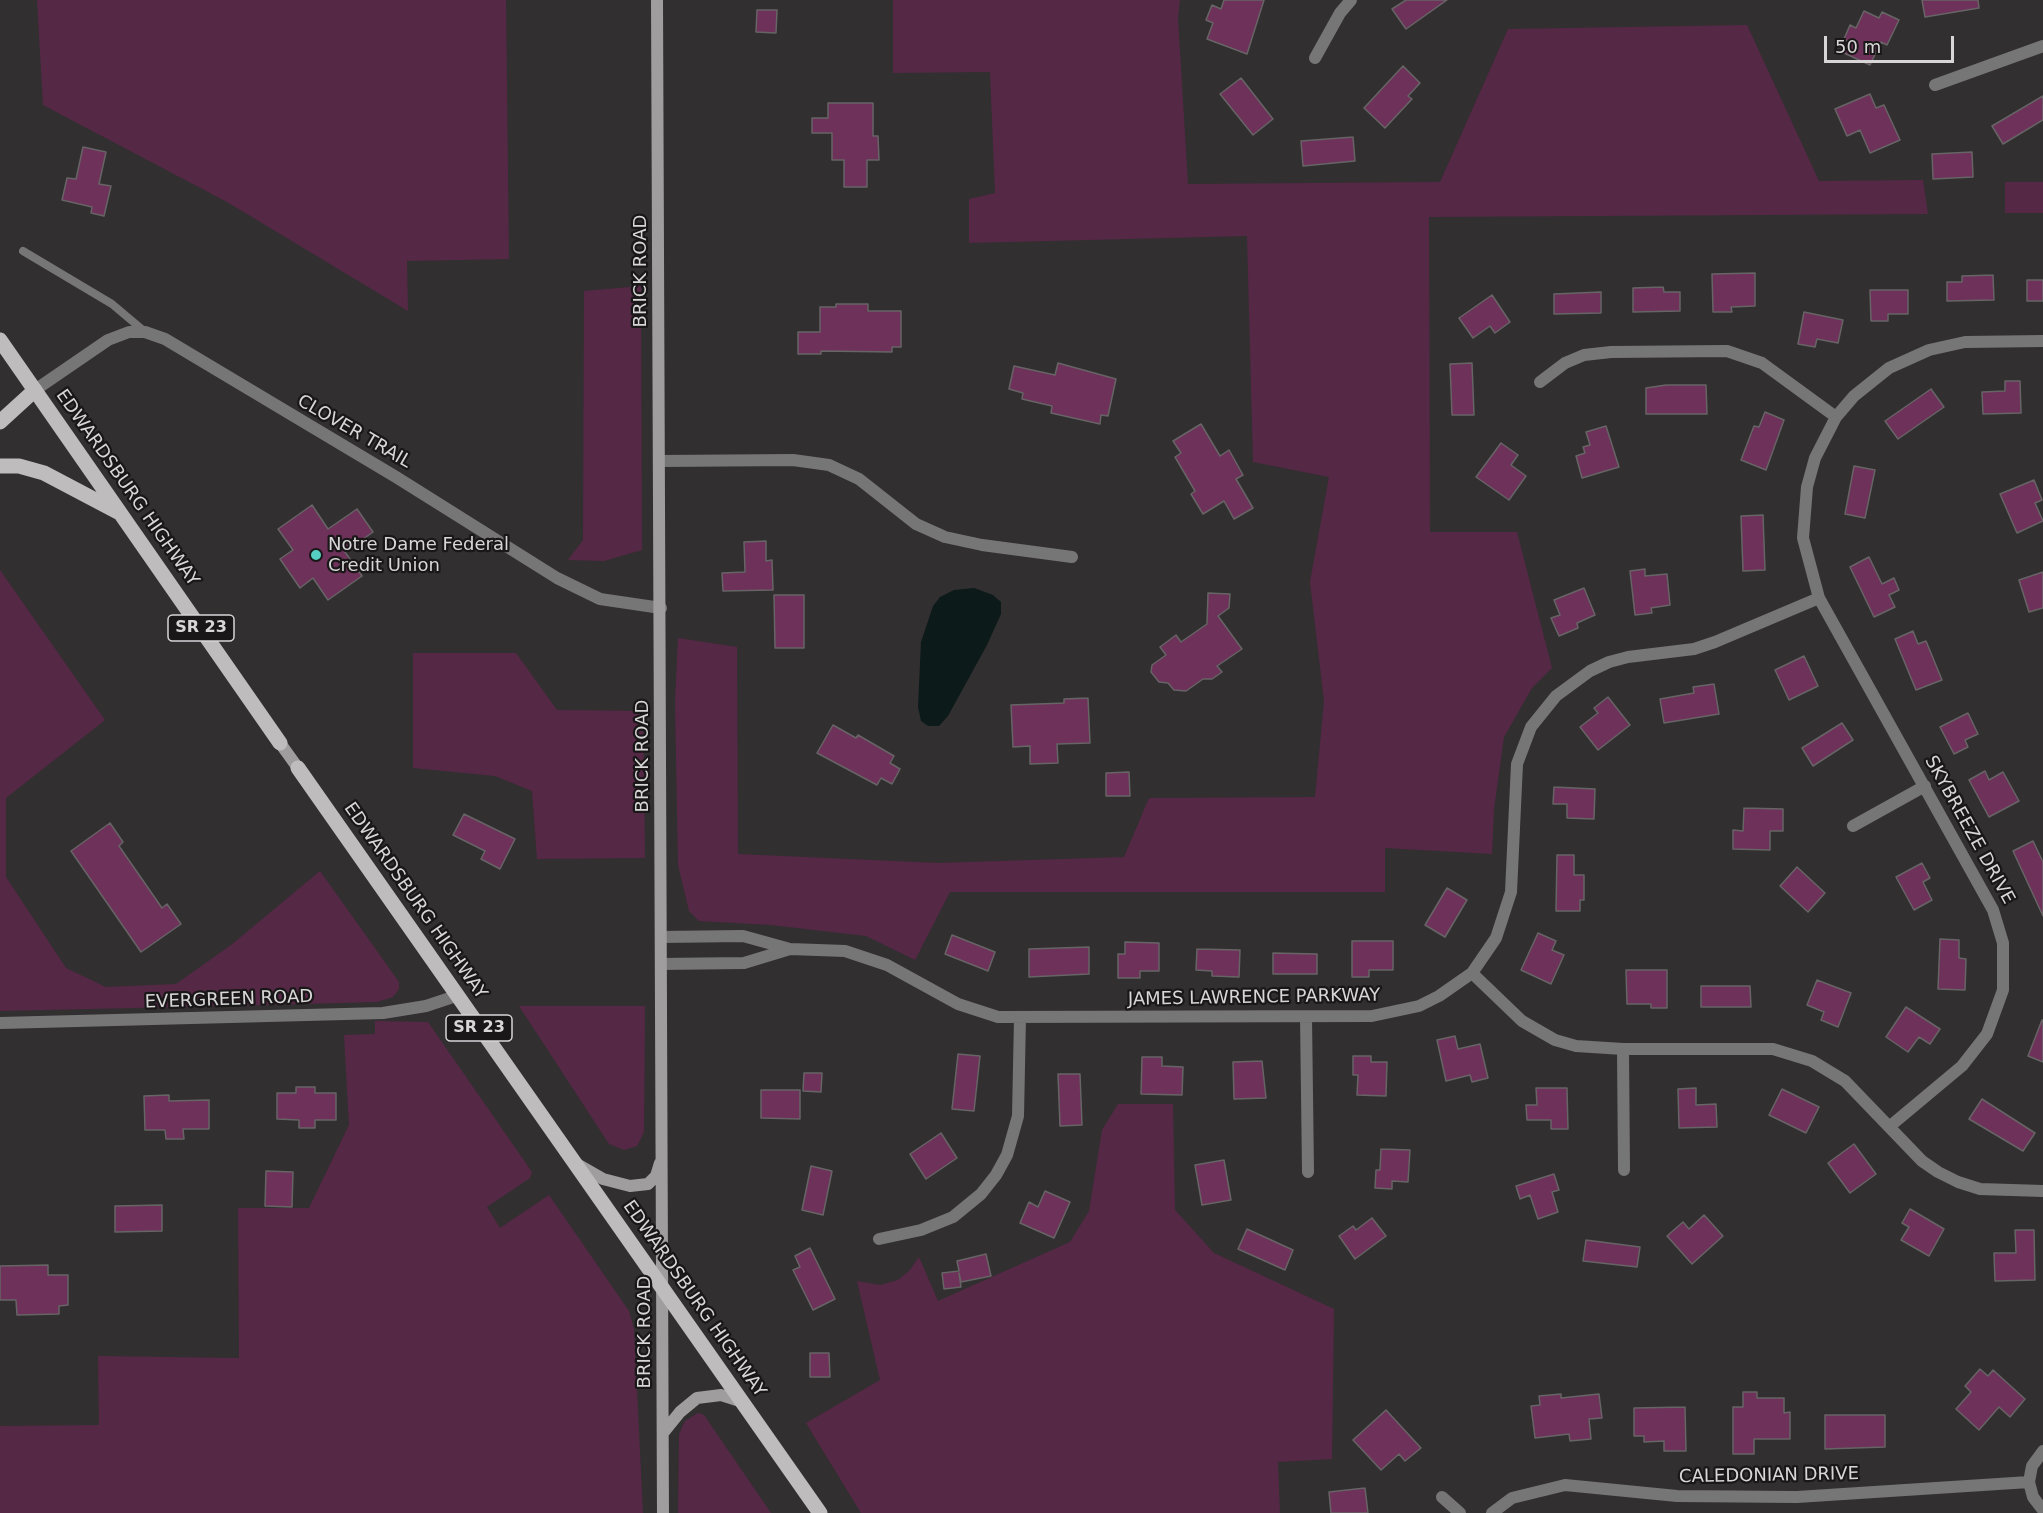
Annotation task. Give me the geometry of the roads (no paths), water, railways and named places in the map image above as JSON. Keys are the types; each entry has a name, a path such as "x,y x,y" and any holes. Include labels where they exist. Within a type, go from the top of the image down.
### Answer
{"main road":[{"name":"EDWARDSBURG HIGHWAY","path":"0,340 280,743"},
{"path":"0,407 35,390"},
{"path":"0,422 35,390"},
{"path":"0,466 19,466 44,473 120,513"},
{"name":"EDWARDSBURG HIGHWAY","path":"298,768 820,1513"}],"street":[{"name":"BRICK ROAD","path":"657,0 663,1513"},
{"path":"1315,58 1340,13 1351,0"},
{"path":"1935,85 2043,46"},
{"path":"35,390 108,340 129,332 145,332"},
{"name":"CLOVER TRAIL","path":"145,332 165,339 396,477 557,578 600,599 661,608"},
{"name":"SKYBREEZE DRIVE","path":"1889,1127 1962,1066 1976,1051 1997,1013 2003,990 2003,943 1994,909 1819,598 1808,565 1803,538 1803,512 1815,458 1836,417 1872,380 1889,368 1929,350 1965,342 2043,341"},
{"path":"1540,382 1565,363 1584,355 1611,351 1727,351 1762,363 1836,417"},
{"path":"660,461 793,460 829,465 859,479 916,524 945,537 982,545 1072,557"},
{"path":"1819,598 1715,642 1694,648 1628,657 1609,662 1590,671 1556,696 1531,727 1517,764 1512,891 1496,938 1472,973 1522,1021 1538,1032 1576,1046 1623,1049 1755,1049 1790,1053 1812,1060 1839,1076 1922,1161 1958,1182 2004,1192 2043,1191"},
{"name":"EDWARDSBURG HIGHWAY","path":"280,743 298,768"},
{"path":"1853,826 1925,786"},
{"name":"JAMES LAWRENCE PARKWAY","path":"661,937 743,936 790,949 845,951 887,965 979,1013 1020,1018 1372,1016 1396,1013 1419,1006 1439,996 1472,973"},
{"name":"JAMES LAWRENCE PARKWAY","path":"661,964 744,963 790,949"},
{"name":"EVERGREEN ROAD","path":"0,1023 383,1013 426,1006 456,996"},
{"path":"1306,1017 1308,1172"},
{"path":"879,1239 921,1230 953,1217 981,1194 996,1176 1007,1155 1018,1116 1020,1018"},
{"path":"1623,1049 1624,1170"},
{"path":"572,1161 603,1179 630,1186 648,1184 656,1176 662,1153"},
{"path":"663,1433 680,1412 697,1398 721,1395 743,1402"},
{"path":"2043,1451 2032,1466 2029,1482 2033,1497 2043,1510"},
{"name":"CALEDONIAN DRIVE","path":"1492,1513 1512,1498 1564,1485 1677,1496 1797,1497 2029,1482"},
{"path":"1442,1497 1460,1513"}],"lane":[{"path":"24,251 112,304 145,332"}],"place":[{"name":"Notre Dame Federal Credit Union","path":"316,555"}]}
